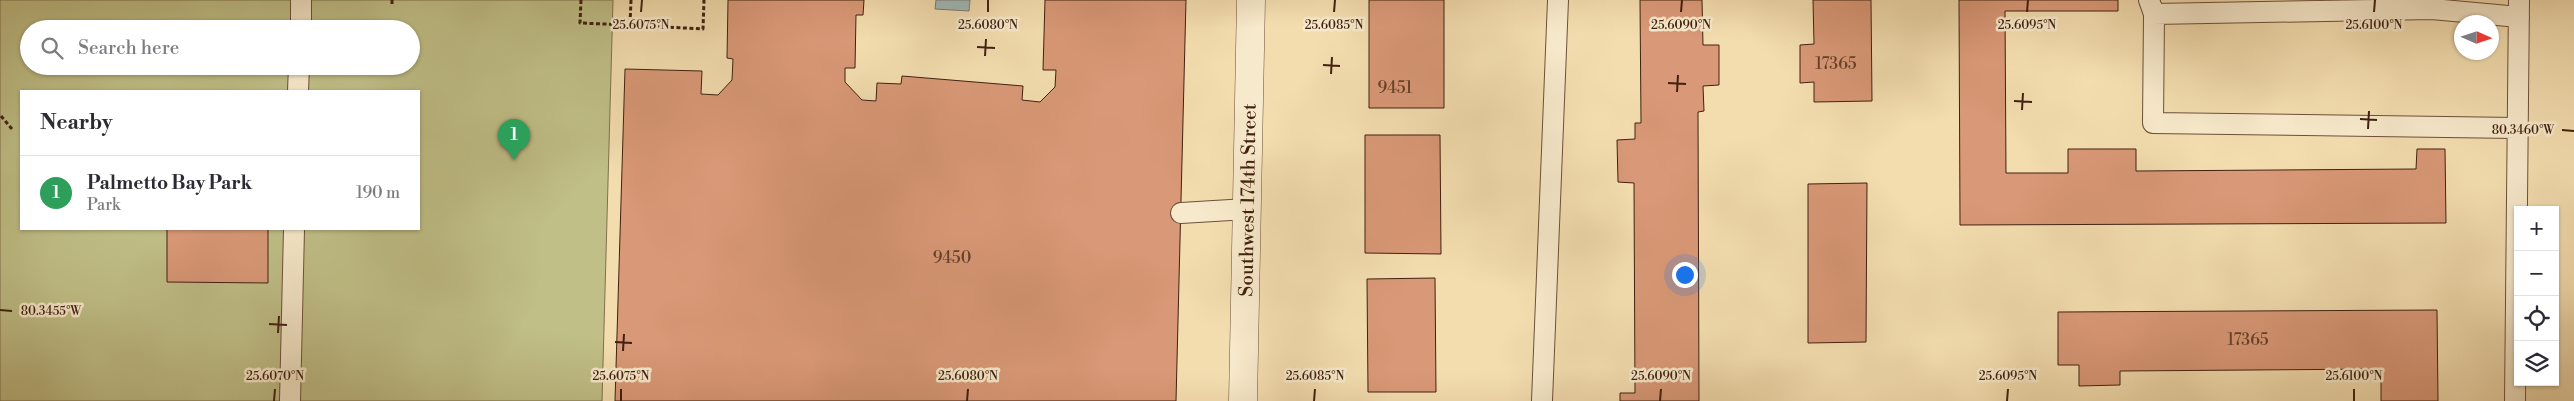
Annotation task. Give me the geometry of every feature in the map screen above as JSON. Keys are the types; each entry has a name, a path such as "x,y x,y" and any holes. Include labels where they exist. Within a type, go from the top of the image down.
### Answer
{"street":[{"name":"Southwest 174th Street","path":"1244,401 1251,0"}],"lane":[{"path":"300,20 301,0"},
{"path":"1542,401 1558,0"},
{"path":"2515,401 2516,128 2519,9 2151,7 2153,123 2516,128"},
{"path":"298,90 299,75"},
{"path":"1181,213 1247,210"},
{"path":"290,401 294,230"}],"path":[{"path":"392,0 392,6"},
{"path":"581,0 580,23 702,29 704,0"},
{"path":"630,0 630,25"},
{"path":"1,116 12,129"}],"shaded area":[{"path":"0,0 613,0 602,401 0,401"}],"water":[{"path":"936,0 970,0 969,11 935,9"}],"building":[{"path":"728,0 864,0 863,15 856,15 855,68 845,68 845,82 862,100 876,101 877,83 901,84 902,76 1023,86 1022,100 1040,102 1055,87 1056,70 1043,70 1045,0 1186,0 1176,401 615,401 625,69 702,71 701,94 718,95 732,80 733,59 727,58"},
{"path":"1369,0 1444,0 1444,108 1369,108"},
{"path":"1640,0 1702,0 1703,45 1719,45 1719,85 1703,86 1704,111 1698,112 1699,401 1620,401 1620,393 1635,393 1634,183 1618,182 1617,140 1635,139 1635,123 1641,123"},
{"path":"1813,0 1871,0 1872,101 1814,102 1814,82 1800,83 1800,45 1814,44"},
{"path":"1959,0 2118,0 2118,11 2005,11 2006,173 2068,173 2068,149 2136,149 2136,171 2416,169 2417,149 2445,149 2446,223 1960,225"},
{"path":"1365,135 1440,135 1441,254 1365,253"},
{"path":"1867,183 1866,342 1808,343 1808,184"},
{"path":"167,230 268,230 268,283 167,282"},
{"path":"1435,278 1436,392 1368,392 1367,279"},
{"path":"2437,310 2438,401 2381,401 2381,369 2120,371 2120,385 2079,386 2079,365 2058,365 2058,312"}],"place":[{"name":"Palmetto Bay Park","path":"514,160"}]}
